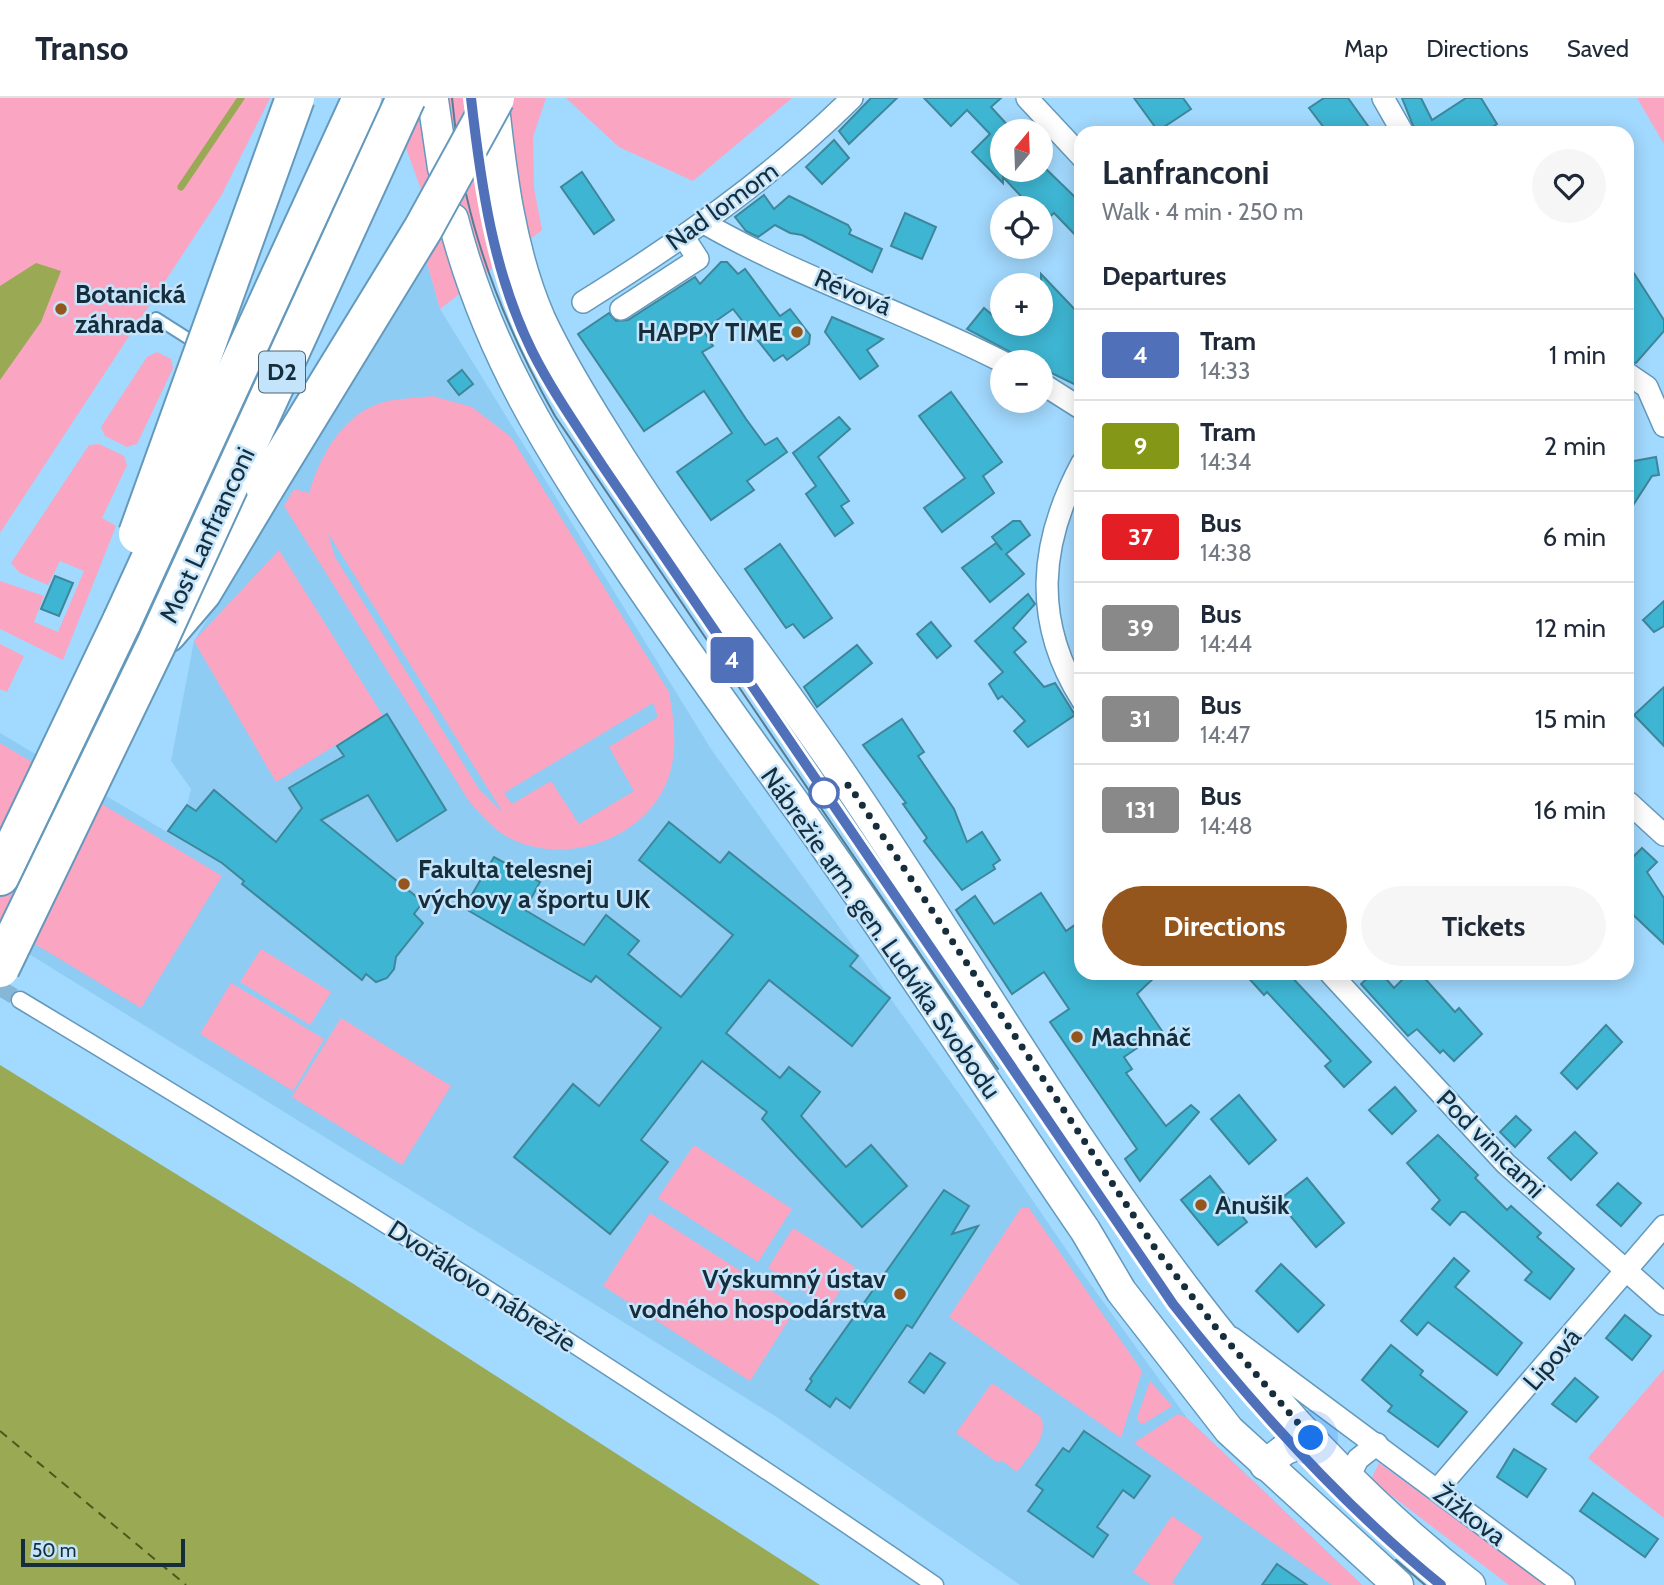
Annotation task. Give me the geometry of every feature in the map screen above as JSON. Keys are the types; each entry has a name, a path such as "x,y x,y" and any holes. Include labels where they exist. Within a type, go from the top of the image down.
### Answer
{"highway":[{"path":"122,621 129,559 295,98"},
{"name":"Most Lanfranconi","path":"0,876 122,621 362,98"},
{"path":"156,645 202,592 423,229 494,98"},
{"name":"Most Lanfranconi","path":"0,968 420,99"}],"main road":[{"name":"Nábrežie arm. gen. Ludvíka Svobodu","path":"494,98 505,187 526,276 539,316 583,398 690,563 781,686 849,785 1157,1251 1217,1329 1299,1403 1349,1477 1471,1585"},
{"path":"420,99 443,168"},
{"name":"Nábrežie arm. gen. Ludvíka Svobodu","path":"453,219 477,300 492,338 528,412 562,469 714,695 845,875 1085,1230 1121,1291 1229,1430 1398,1585"},
{"path":"1265,1465 1284,1450 1299,1403"}],"street":[{"name":"Nad lomom","path":"583,302 704,223 767,176 852,98"},
{"path":"1027,98 1074,148"},
{"path":"1384,98 1400,126"},
{"name":"Révová","path":"704,223 737,242 926,324 990,356"},
{"path":"621,309 698,259 683,236"},
{"path":"1634,377 1647,387 1664,426"},
{"path":"1053,390 1074,403"},
{"path":"1074,481 1055,524 1048,554 1046,586 1058,656 1074,685"},
{"path":"1634,808 1664,835"},
{"name":"Pod vinicami","path":"1336,980 1506,1164 1664,1304"},
{"name":"Dvořákovo nábrežie","path":"20,1000 290,1162 746,1455 935,1585"},
{"name":"Lipová","path":"1437,1490 1664,1226"},
{"path":"1299,1403 1331,1429 1354,1427"},
{"name":"Žižkova","path":"1299,1403 1354,1427 1564,1585"},
{"path":"1349,1477 1358,1460 1377,1444"}],"lane":[{"path":"156,318 189,339"}],"shaded area":[{"name":"Botanická záhrada","path":"0,98 270,98 221,196 0,533"},
{"path":"388,98 546,98 533,137 534,188 542,230 440,309 427,263 427,206"},
{"path":"566,98 792,98 693,181 619,147"},
{"path":"1637,98 1664,98 1664,144"},
{"path":"36,263 61,271 41,322 0,380 0,286"},
{"name":"Fakulta telesnej výchovy a športu UK","path":"427,263 440,309 711,749 975,1116 1081,1271 1187,1418 1362,1585 1020,1585 775,1416 0,936 0,733 167,832 187,805 191,789 171,761 194,641"},
{"path":"157,352 171,359 173,368 137,444 127,447 105,436 101,427 147,357"},
{"path":"432,396 472,407 511,437 669,692 674,745 669,776 659,797 645,815 607,840 585,847 540,848 510,839 485,819 469,801 284,506 294,489 309,493 320,464 336,436 359,414 388,401","holes":["328,533 502,811 502,812 479,789 335,557","653,703 658,717 609,747 634,791 579,824 551,781 512,804 504,793"]},
{"path":"99,444 124,456 127,465 102,518 116,526 63,660 0,629 0,581 44,596 34,622 58,632 84,571 60,561 48,585 20,573 11,563 89,445"},
{"path":"279,550 383,716 276,782 194,641"},
{"path":"0,644 24,656 7,692 0,689"},
{"path":"0,743 222,876 141,1008 0,923"},
{"path":"261,949 331,992 310,1025 240,982"},
{"path":"231,983 324,1039 293,1091 200,1034"},
{"path":"341,1018 451,1086 402,1165 292,1097"},
{"path":"0,1065 352,1283 820,1585 0,1585"},
{"path":"694,1145 792,1209 758,1262 658,1198"},
{"path":"1021,1208 1029,1208 1142,1371 1121,1438 949,1317"},
{"path":"650,1213 797,1307 750,1381 603,1286"},
{"path":"793,1228 855,1267 829,1308 768,1268"},
{"path":"1664,1369 1664,1518 1588,1458"},
{"path":"1150,1381 1172,1406 1145,1423 1140,1423 1137,1418"},
{"path":"992,1383 1041,1417 1043,1425 1040,1439 1017,1472 1001,1460 998,1463 956,1433"},
{"path":"1178,1414 1187,1418 1362,1585 1332,1585 1134,1443"},
{"path":"1379,1463 1547,1585 1509,1585 1371,1480"},
{"path":"1172,1516 1203,1537 1172,1582 1176,1585 1151,1585 1133,1572"}],"building":[{"path":"871,98 897,98 849,144 839,131"},
{"path":"924,98 1001,98 991,107 1002,119 990,119 990,134 967,110 951,126"},
{"path":"1134,98 1183,98 1191,109 1166,126 1154,126"},
{"path":"1324,98 1348,98 1368,126 1323,126 1309,108"},
{"path":"1402,98 1421,98 1432,120 1466,98 1481,98 1497,124 1494,126 1413,126"},
{"path":"990,134 990,170 972,152"},
{"path":"834,140 849,158 822,184 806,167"},
{"path":"582,172 614,220 594,234 561,187"},
{"path":"1054,177 1074,196 1074,234 1053,214 1053,196 1021,196 1008,182 1054,182"},
{"path":"764,195 774,209 789,196 848,225 851,230 849,234 882,249 872,272 802,235 790,233 775,225 758,237 746,231 735,217"},
{"path":"905,213 936,227 922,259 891,246"},
{"path":"721,262 727,262 738,274 745,269 780,316 790,309 810,335 809,344 787,360 783,355 774,361 733,309 703,330 713,346 702,352 746,419 765,445 777,438 787,452 747,481 754,490 711,520 677,472 732,433 704,391 644,431 578,334 609,313 616,321 628,320 695,277 700,284"},
{"path":"1634,273 1664,320 1664,331 1636,363"},
{"path":"1053,287 1074,309 1074,384 1053,374 1053,350 1006,350 967,329 984,308 990,313 990,336 1053,336"},
{"path":"832,317 883,339 867,350 878,366 860,379 825,332"},
{"path":"462,370 473,384 459,395 448,381"},
{"path":"951,392 1002,462 983,476 994,493 942,532 924,508 965,478 919,416"},
{"path":"839,417 850,429 818,457 849,501 841,506 853,523 835,536 806,494 816,486 793,453"},
{"path":"1656,457 1659,475 1652,476 1634,504 1634,461"},
{"path":"1013,521 1020,521 1030,535 1006,554 1024,574 990,602 962,568 996,543 1002,550 992,537"},
{"path":"780,544 832,618 804,638 793,624 786,628 745,569"},
{"path":"55,576 73,583 59,616 41,609"},
{"path":"1028,594 1035,604 1013,628 1026,642 1014,652 1044,687 1055,683 1074,716 1028,747 1014,731 1025,721 1002,696 998,699 989,684 1003,672 975,641"},
{"path":"1664,601 1664,626 1654,632 1643,620"},
{"path":"931,622 951,646 937,658 917,634"},
{"path":"857,645 872,663 817,707 804,687"},
{"path":"1664,687 1664,746 1634,715"},
{"path":"387,714 446,810 397,841 368,795 321,820 423,902 414,914 423,923 396,957 394,969 387,978 376,982 366,974 362,980 242,884 244,881 222,863 168,831 187,805 196,811 214,790 276,842 302,808 289,788 344,756 337,746"},
{"path":"902,719 924,752 918,756 954,809 967,842 982,832 1000,860 993,865 995,869 962,890 924,841 927,838 903,804 906,803 863,745"},
{"name":"Fakulta telesnej výchovy a športu UK","path":"669,822 720,863 729,852 858,956 850,966 890,998 852,1046 769,980 726,1033 780,1078 789,1067 820,1092 801,1116 846,1167 871,1145 907,1186 862,1227 762,1119 767,1112 702,1061 641,1140 668,1162 610,1234 514,1157 573,1084 599,1106 661,1028 596,976 591,982 464,908 494,857 540,882 525,910 584,945 606,915 639,941 628,954 681,997 733,935 639,860"},
{"path":"1642,848 1657,862 1647,872 1664,898 1664,944 1634,916 1634,856"},
{"path":"1041,893 1066,931 1074,926 1074,980 1152,980 1137,994 1162,1031 1124,1057 1132,1069 1126,1073 1166,1126 1191,1105 1199,1112 1140,1181 1125,1159 1137,1149 1050,1022 1069,1009 1044,972 1012,994 956,910 975,896 994,924"},
{"path":"1250,980 1295,980 1371,1062 1344,1087 1325,1066 1331,1061 1267,992 1264,995"},
{"path":"1365,980 1387,980 1394,988 1402,980 1426,980 1455,1012 1459,1008 1482,1034 1454,1061 1443,1050 1440,1053 1417,1029 1408,1036 1361,984"},
{"path":"1606,1025 1622,1042 1577,1089 1561,1073"},
{"path":"1395,1087 1416,1111 1392,1134 1369,1110"},
{"path":"1239,1095 1276,1140 1249,1164 1211,1119"},
{"path":"1516,1116 1531,1130 1515,1147 1500,1132"},
{"path":"1575,1132 1597,1153 1571,1180 1548,1158"},
{"path":"1438,1135 1478,1175 1475,1178 1507,1210 1511,1206 1541,1233 1537,1237 1574,1269 1550,1299 1525,1280 1532,1272 1465,1212 1461,1212 1450,1225 1432,1209 1440,1200 1407,1163"},
{"path":"1210,1176 1247,1222 1218,1245 1181,1200"},
{"path":"1307,1178 1344,1223 1316,1247 1278,1201"},
{"path":"1618,1183 1641,1203 1621,1226 1597,1205"},
{"name":"Výskumný ústav vodného hospodárstva","path":"944,1190 969,1206 952,1234 978,1226 912,1328 907,1325 850,1408 836,1398 830,1407 806,1390 812,1381 810,1379"},
{"path":"1454,1258 1469,1271 1455,1287 1522,1343 1497,1375 1428,1322 1417,1335 1401,1321"},
{"path":"1281,1264 1324,1305 1298,1332 1256,1291"},
{"path":"1625,1315 1651,1336 1632,1360 1606,1338"},
{"path":"1391,1345 1423,1371 1420,1375 1467,1412 1438,1447 1388,1411 1392,1406 1362,1380"},
{"path":"930,1353 945,1363 924,1393 909,1382"},
{"path":"1575,1378 1598,1397 1576,1422 1552,1404"},
{"path":"1084,1431 1150,1476 1134,1498 1123,1490 1097,1527 1108,1535 1093,1557 1028,1511 1043,1490 1036,1485 1063,1448 1069,1452"},
{"path":"1514,1449 1546,1469 1527,1497 1497,1477"},
{"path":"1593,1493 1658,1539 1645,1557 1580,1511"},
{"path":"1277,1564 1307,1585 1262,1585"}],"waterway":[{"path":"181,187 241,98"}],"ferry route":[{"path":"0,1431 186,1585"}],"tunnel":[{"path":"0,988 20,1000"}],"tram line":[{"path":"452,98 457,143"},
{"path":"470,98 473,116"},
{"name":"4","path":"471,98 481,180 497,258 520,323 551,387 743,676 1143,1264 1203,1343 1305,1459 1357,1511 1441,1585"},
{"path":"479,172 490,228 506,282 526,335 551,387 1143,1264 1176,1308 1282,1433 1359,1512 1441,1585"},
{"path":"466,194 473,224 502,308 555,416 998,1069"},
{"path":"1396,1560 1425,1585"}],"place":[{"name":"Botanická záhrada","path":"61,309"},
{"name":"HAPPY TIME","path":"797,332"},
{"name":"Fakulta telesnej výchovy a športu UK","path":"404,884"},
{"name":"Machnáč","path":"1077,1037"},
{"name":"Anušik","path":"1201,1205"},
{"name":"Výskumný ústav vodného hospodárstva","path":"900,1294"}],"route":[{"path":"824,793 849,785 1157,1251 1217,1329 1311,1438"}]}
